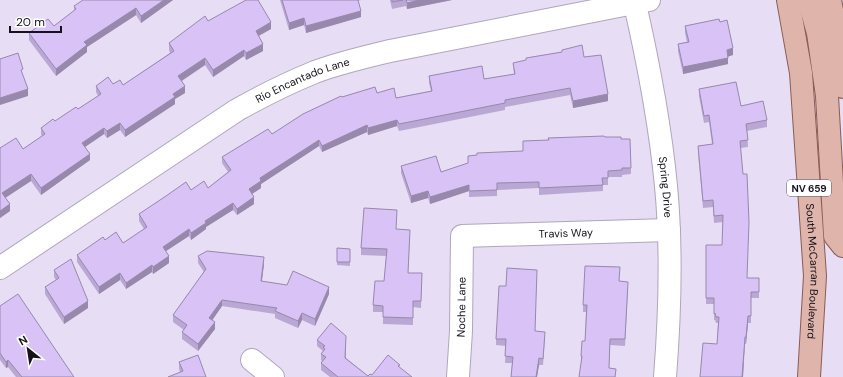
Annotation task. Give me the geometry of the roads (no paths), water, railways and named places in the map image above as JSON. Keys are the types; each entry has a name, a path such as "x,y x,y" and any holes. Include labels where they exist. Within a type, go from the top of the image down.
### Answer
{"main road":[{"name":"South McCarran Boulevard","path":"788,0 801,73 814,268 809,377"},
{"path":"809,0 818,33 827,96 835,236 843,246"},
{"path":"830,0 842,64 843,87"}],"street":[{"name":"Spring Drive","path":"639,1 666,186 669,230 669,296 665,377"},
{"name":"Rio Encantado Lane","path":"0,268 237,110 274,90 316,72 358,58 639,1"},
{"name":"Travis Way","path":"462,236 669,230"},
{"name":"Noche Lane","path":"458,377 461,331 462,236"},
{"path":"252,360 273,377"}]}
